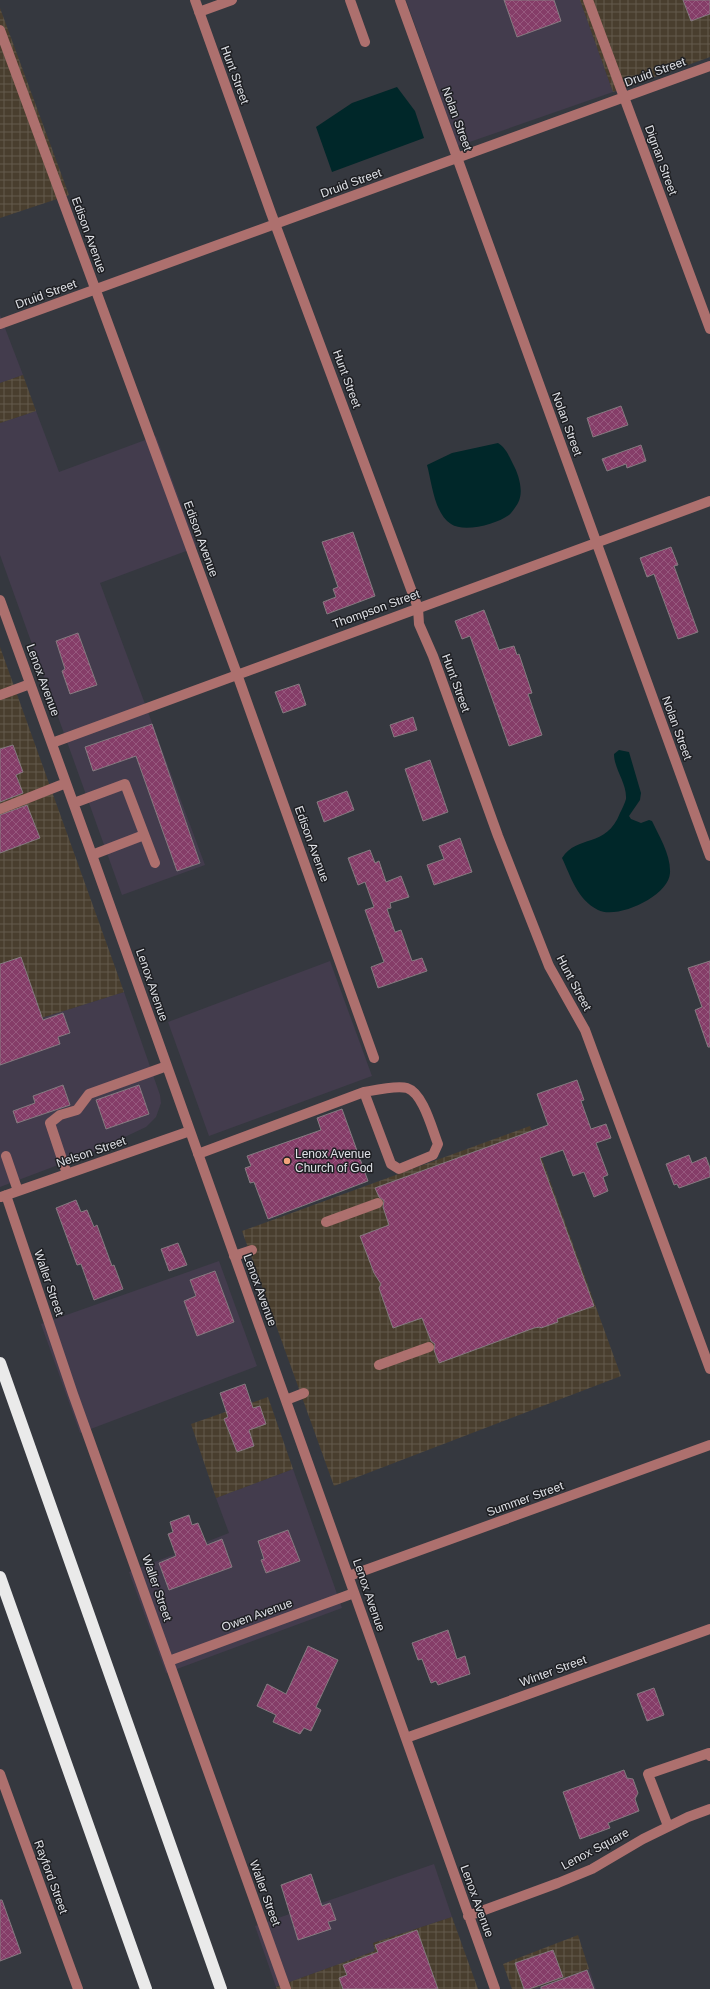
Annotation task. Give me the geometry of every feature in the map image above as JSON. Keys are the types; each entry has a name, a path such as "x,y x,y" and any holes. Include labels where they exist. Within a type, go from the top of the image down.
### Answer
{"highway":[{"path":"0,1363 221,1989"},
{"path":"0,1577 146,1989"}],"street":[{"name":"Hunt Street","path":"195,0 418,608 419,624 433,656 498,836 549,966 585,1030 710,1369"},
{"path":"199,12 232,0"},
{"path":"350,0 365,42"},
{"name":"Nolan Street","path":"400,0 710,856"},
{"name":"Dignan Street","path":"588,0 710,329"},
{"name":"Edison Avenue","path":"0,30 237,674 374,1058"},
{"name":"Druid Street","path":"0,324 710,66"},
{"name":"Thompson Street","path":"52,743 710,501"},
{"name":"Lenox Avenue","path":"0,600 74,803 349,1576 494,1989"},
{"path":"0,695 30,684"},
{"path":"0,809 66,783"},
{"path":"74,803 125,784 155,863"},
{"path":"92,855 144,835"},
{"path":"67,1174 50,1123 53,1119 60,1115 77,1110 89,1094 167,1066"},
{"path":"198,1154 364,1092 382,1089 407,1088 419,1096 438,1144 433,1155 399,1169 391,1164 364,1092"},
{"name":"Nelson Street","path":"3,1196 190,1131"},
{"path":"6,1156 18,1190"},
{"name":"Waller Street","path":"3,1196 286,1989"},
{"path":"326,1222 378,1203"},
{"path":"234,1256 252,1250"},
{"path":"379,1365 429,1347"},
{"path":"286,1400 304,1393"},
{"name":"Summer Street","path":"349,1576 710,1445"},
{"name":"Owen Avenue","path":"169,1662 354,1593"},
{"name":"Winter Street","path":"406,1738 710,1629"},
{"path":"668,1826 648,1774 709,1753 710,1756"},
{"name":"Rayford Street","path":"0,1774 78,1989"},
{"name":"Lenox Square","path":"468,1916 592,1869 668,1826 710,1809"}],"shaded area":[{"path":"406,0 580,0 613,92 458,146"},
{"path":"580,0 710,0 710,57 613,92"},
{"path":"0,8 69,195 0,218"},
{"path":"397,87 415,111 424,138 332,172 316,127 352,103"},
{"path":"0,315 23,375 0,383"},
{"path":"23,375 36,411 0,423 0,383"},
{"path":"36,411 59,472 156,436 197,547 100,583 205,865 122,895 0,555 0,423"},
{"path":"498,443 507,452 517,473 521,489 518,503 509,515 489,524 464,528 451,524 445,519 437,505 427,465 452,453"},
{"path":"0,647 124,992 0,1031"},
{"path":"619,750 629,752 641,793 640,800 629,816 631,819 641,823 649,820 652,821 667,853 670,873 667,882 661,890 641,904 617,912 607,912 598,910 580,894 562,858 575,846 599,837 607,832 614,824 623,808 626,799 625,787 616,765 614,754"},
{"path":"330,961 372,1076 209,1136 168,1022"},
{"path":"124,992 160,1095 161,1103 156,1117 146,1127 95,1151 0,1187 0,1031"},
{"path":"530,1126 621,1376 334,1486 242,1231"},
{"path":"219,1261 257,1366 80,1433 41,1324"},
{"path":"268,1397 293,1469 216,1498 191,1424"},
{"path":"293,1469 342,1608 166,1673 129,1572 229,1533 216,1498"},
{"path":"434,1864 452,1917 373,1943 375,1951 276,1987 255,1926"},
{"path":"452,1917 478,1989 277,1989 276,1987 375,1951 373,1943"},
{"path":"578,1935 589,1969 532,1989 512,1989 503,1964"},
{"path":"589,1969 596,1989 532,1989"}],"building":[{"path":"504,0 554,0 561,21 517,37"},
{"path":"683,0 710,0 710,14 691,21"},
{"path":"621,406 628,425 593,437 587,418"},
{"path":"641,445 646,461 627,468 626,464 607,471 602,459"},
{"path":"353,532 375,596 327,614 323,602 336,597 333,589 338,587 322,542"},
{"path":"671,547 678,565 674,566 698,632 678,639 654,574 647,577 640,558"},
{"path":"484,610 499,650 514,646 517,655 519,654 532,693 528,694 542,735 509,746 470,636 462,639 455,621"},
{"path":"78,633 97,685 70,694 62,671 65,669 56,641"},
{"path":"299,684 306,705 283,713 275,692"},
{"path":"413,717 417,730 394,737 390,725"},
{"path":"152,724 200,863 177,871 136,756 93,771 85,747"},
{"path":"13,745 23,772 16,775 23,793 0,802 0,749"},
{"path":"430,760 448,812 423,821 405,769"},
{"path":"347,791 354,810 324,822 317,802"},
{"path":"27,805 40,838 0,853 0,815"},
{"path":"460,838 472,872 434,885 427,865 444,859 439,846"},
{"path":"370,850 375,863 379,861 386,882 401,876 409,897 390,903 391,908 387,909 395,932 401,930 412,961 422,958 427,971 378,988 371,967 384,962 365,910 374,907 365,882 358,885 348,858"},
{"path":"21,957 43,1020 63,1013 70,1033 58,1037 60,1044 0,1065 0,964"},
{"path":"710,961 710,1047 708,1047 695,1010 702,1007 688,968"},
{"path":"577,1080 584,1100 581,1101 591,1129 606,1124 611,1138 596,1143 608,1175 603,1177 608,1191 594,1197 584,1172 573,1176 563,1150 540,1158 594,1306 557,1319 558,1322 541,1328 534,1328 439,1363 434,1350 435,1344 431,1341 422,1318 393,1328 379,1288 381,1284 374,1273 360,1236 389,1225 383,1207 384,1201 379,1197 375,1188 548,1125 537,1094"},
{"path":"63,1085 70,1105 17,1123 13,1111 35,1103 33,1096"},
{"path":"139,1085 149,1114 106,1129 96,1100"},
{"path":"342,1109 368,1181 268,1219 254,1182 250,1183 245,1168 251,1166 247,1156 321,1130 317,1118"},
{"path":"689,1155 692,1163 706,1157 710,1168 710,1177 679,1188 677,1184 674,1185 666,1164"},
{"path":"76,1200 81,1212 87,1210 94,1227 97,1225 112,1266 114,1265 123,1289 94,1300 81,1264 77,1265 56,1208"},
{"path":"178,1243 187,1265 169,1271 161,1249"},
{"path":"215,1271 234,1322 197,1336 184,1301 196,1296 190,1280"},
{"path":"245,1384 253,1408 260,1406 266,1424 249,1430 254,1446 237,1452 224,1419 228,1417 220,1393"},
{"path":"189,1515 192,1525 198,1523 207,1545 222,1539 232,1567 169,1590 159,1563 176,1556 168,1534 173,1532 170,1522"},
{"path":"288,1530 300,1561 266,1573 261,1560 264,1559 258,1541"},
{"path":"448,1630 457,1659 465,1656 470,1674 438,1685 436,1681 431,1683 422,1659 418,1660 412,1643"},
{"path":"308,1646 338,1660 316,1707 321,1710 311,1731 304,1728 300,1734 273,1722 276,1715 257,1706 267,1684 286,1694"},
{"path":"654,1688 664,1715 647,1721 637,1694"},
{"path":"624,1770 627,1778 633,1779 638,1793 635,1799 639,1811 608,1823 610,1828 580,1839 563,1792"},
{"path":"311,1874 322,1906 330,1903 336,1920 328,1922 331,1929 298,1940 281,1885"},
{"path":"0,1900 2,1900 21,1953 0,1961"},
{"path":"417,1930 438,1989 343,1989 339,1978 347,1975 343,1965 378,1952 375,1945"},
{"path":"553,1950 563,1977 529,1989 524,1989 515,1963"},
{"path":"587,1970 594,1989 541,1989 541,1987"}],"place":[{"name":"Lenox Avenue Church of God","path":"287,1161"}]}
